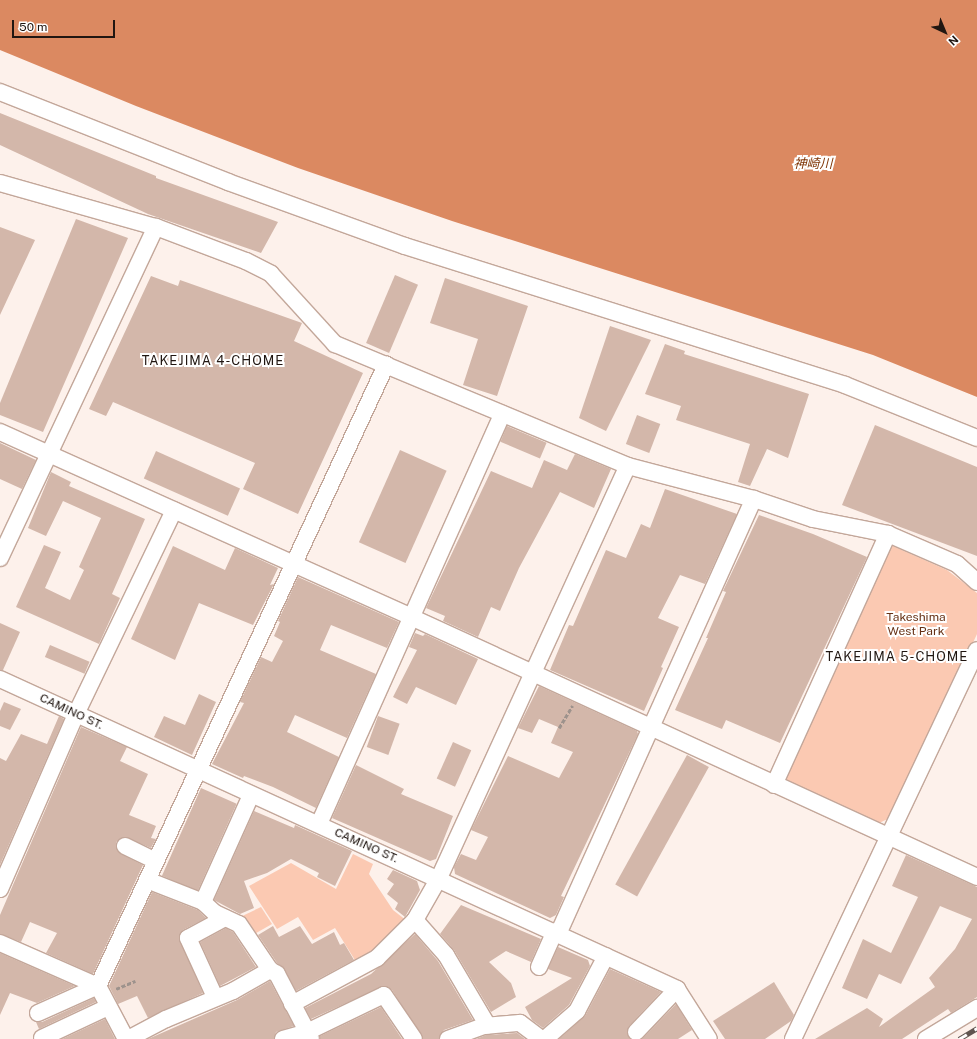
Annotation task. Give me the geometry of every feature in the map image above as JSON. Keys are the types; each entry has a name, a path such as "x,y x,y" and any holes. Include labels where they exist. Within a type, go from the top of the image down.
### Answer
{"street":[{"path":"0,92 228,182 405,246 845,385 977,438"},
{"path":"0,183 156,227 246,261 271,274 336,344 628,466 754,498 813,520 888,534 957,564 977,582"},
{"path":"0,558 156,227"},
{"path":"38,1013 98,986 386,366"},
{"path":"318,824 502,414"},
{"path":"0,432 411,617 532,674 977,877"},
{"path":"292,1004 377,958 415,920 439,878 628,466"},
{"path":"538,967 557,932 754,498"},
{"path":"0,889 76,714 174,510"},
{"path":"774,785 888,534"},
{"path":"793,1039 890,837 977,650"},
{"name":"CAMINO ST.","path":"0,679 251,795 439,878 678,988"},
{"path":"203,902 251,795"},
{"path":"125,846 156,860"},
{"path":"147,880 203,902 215,913 239,924 270,970 277,974 309,1035"},
{"path":"215,997 188,938 225,918"},
{"path":"415,920 446,955 488,1026"},
{"path":"0,943 98,986 108,1007 127,1039 215,997 233,991 270,970"},
{"path":"545,1039 577,1011 606,956"},
{"path":"636,1032 678,988 709,1039"},
{"path":"283,1039 309,1035 384,995 414,1039"},
{"path":"42,1038 108,1007"},
{"path":"926,1039 977,1008"},
{"path":"448,1039 488,1026 520,1023 542,1039"}],"path":[{"path":"560,728 578,695"}],"green space":[{"name":"Takeshima West Park","path":"893,546 947,570 977,593 977,634 892,817 879,823 787,781 784,773 886,548"},
{"path":"353,854 373,864 369,874 393,910 407,921 358,965 335,928 313,940 298,917 277,929 249,886 291,863 336,889"},
{"path":"261,907 272,924 251,936 236,919"}],"water":[{"name":"神崎川","path":"0,0 977,0 977,397 873,355 452,221 298,168 136,106 0,50"}],"building":[{"path":"0,113 156,176 156,178 278,222 261,253 148,214 0,145"},
{"path":"76,219 128,238 43,432 0,415 0,403"},
{"path":"0,227 35,240 0,315"},
{"path":"395,275 418,285 389,353 366,343"},
{"path":"151,276 178,286 180,280 302,323 294,341 363,373 298,514 243,489 255,463 113,402 106,416 89,409"},
{"path":"445,278 528,306 497,396 463,385 478,339 430,323"},
{"path":"610,326 651,340 606,431 579,418"},
{"path":"665,344 685,351 684,354 809,394 788,458 767,449 750,486 738,482 750,444 676,420 681,406 645,394"},
{"path":"637,415 660,424 649,453 626,444"},
{"path":"875,425 977,467 977,556 842,505"},
{"path":"507,426 547,443 540,458 500,442"},
{"path":"0,443 36,460 22,489 0,479"},
{"path":"400,450 447,471 406,563 359,542"},
{"path":"156,451 240,488 228,516 144,478"},
{"path":"575,454 611,469 594,508 560,492 519,568 500,611 491,607 478,637 443,621 445,616 426,608 491,471 532,488 544,460 567,470"},
{"path":"51,472 71,482 69,486 145,519 112,594 120,598 99,644 16,607 44,545 61,552 45,588 70,600 84,570 79,567 101,518 63,501 46,536 28,528"},
{"path":"665,489 737,514 705,584 680,575 658,618 679,627 661,667 663,668 644,711 550,670 569,625 573,626 606,550 626,558 641,524 650,528"},
{"path":"759,515 813,534 867,557 780,743 726,720 722,729 675,710 708,638 706,638 726,592 723,591"},
{"path":"173,546 225,570 235,548 278,568 270,585 274,584 253,625 199,603 175,660 131,639"},
{"path":"298,577 399,622 387,648 331,625 320,650 376,674 347,738 295,715 287,732 339,757 316,808 273,787 244,776 243,778 212,764 244,703 240,702 261,657 272,662 283,641 274,636 280,622 278,621"},
{"path":"0,623 20,632 3,670 0,670"},
{"path":"415,633 423,636 425,634 478,659 456,705 416,687 407,704 393,697 417,650 409,647"},
{"path":"50,645 90,662 85,674 45,657"},
{"path":"539,686 637,731 638,734 561,896 564,897 556,915 550,918 455,874 454,867 461,854 476,860 488,837 471,830 508,756 559,778 573,752 551,743 558,727 539,719 532,733 518,728"},
{"path":"199,694 216,702 192,755 154,737 164,716 185,725"},
{"path":"4,702 21,709 10,730 0,726 0,711"},
{"path":"59,716 64,719 0,865 0,758 6,761 21,734 47,744"},
{"path":"378,716 400,724 388,755 367,747"},
{"path":"81,727 127,747 120,761 148,774 129,815 156,826 151,838 156,839 151,848 125,837 116,842 116,847 121,854 143,865 93,974 46,953 57,933 30,922 21,942 0,934 0,915"},
{"path":"453,742 471,750 455,787 437,779"},
{"path":"687,755 709,767 637,897 615,884"},
{"path":"356,765 404,789 401,794 453,816 436,859 430,861 332,818"},
{"path":"201,788 237,804 198,892 162,876"},
{"path":"254,811 294,828 295,825 352,851 335,886 317,877 319,873 291,859 267,873 244,881 254,908 240,914 214,900"},
{"path":"906,855 977,887 977,997 951,1013 948,1009 902,1039 815,1039 867,1008 883,1019 879,1027 935,987 929,978 955,949 972,919 940,906 901,984 879,974 867,999 842,988 863,939 891,953 918,897 892,886"},
{"path":"393,870 417,881 420,890 405,917 395,909 398,903 387,894 394,884 387,879"},
{"path":"152,892 198,910 206,918 183,930 179,938 203,993 148,1018 137,996 118,1004 109,986"},
{"path":"461,905 541,939 531,962 506,951 489,962 511,983 516,997 491,1012 454,950 440,934"},
{"path":"273,926 279,937 300,926 312,944 334,932 340,945 344,943 354,960 296,991 285,970 277,963 258,935"},
{"path":"226,928 233,932 256,967 220,986 200,942"},
{"path":"415,934 438,961 473,1020 444,1030 439,1039 423,1039 392,990 384,986 311,1019 305,1008 371,974"},
{"path":"558,947 588,960 590,966 569,1005 543,1028 532,1020 525,1007 572,978 548,969"},
{"path":"0,953 75,986 37,1003 10,993 0,1015"},
{"path":"610,969 661,992 629,1026 627,1034 630,1039 559,1039 585,1016"},
{"path":"270,981 294,1026 276,1032 274,1039 148,1039 237,1000"},
{"path":"774,982 794,1015 791,1021 765,1039 725,1039 713,1021"},
{"path":"94,998 96,1002 39,1029 36,1022 42,1022"},
{"path":"676,1004 692,1030 678,1039 642,1039"},
{"path":"381,1007 402,1039 320,1039 320,1036"},
{"path":"105,1019 115,1039 62,1039"},
{"path":"517,1033 525,1039 476,1039 486,1035"}],"railway":[{"path":"959,1039 977,1028"}],"district":[{"name":"TAKEJIMA 4-CHOME","path":"213,361"},
{"name":"TAKEJIMA 5-CHOME","path":"897,657"}]}
